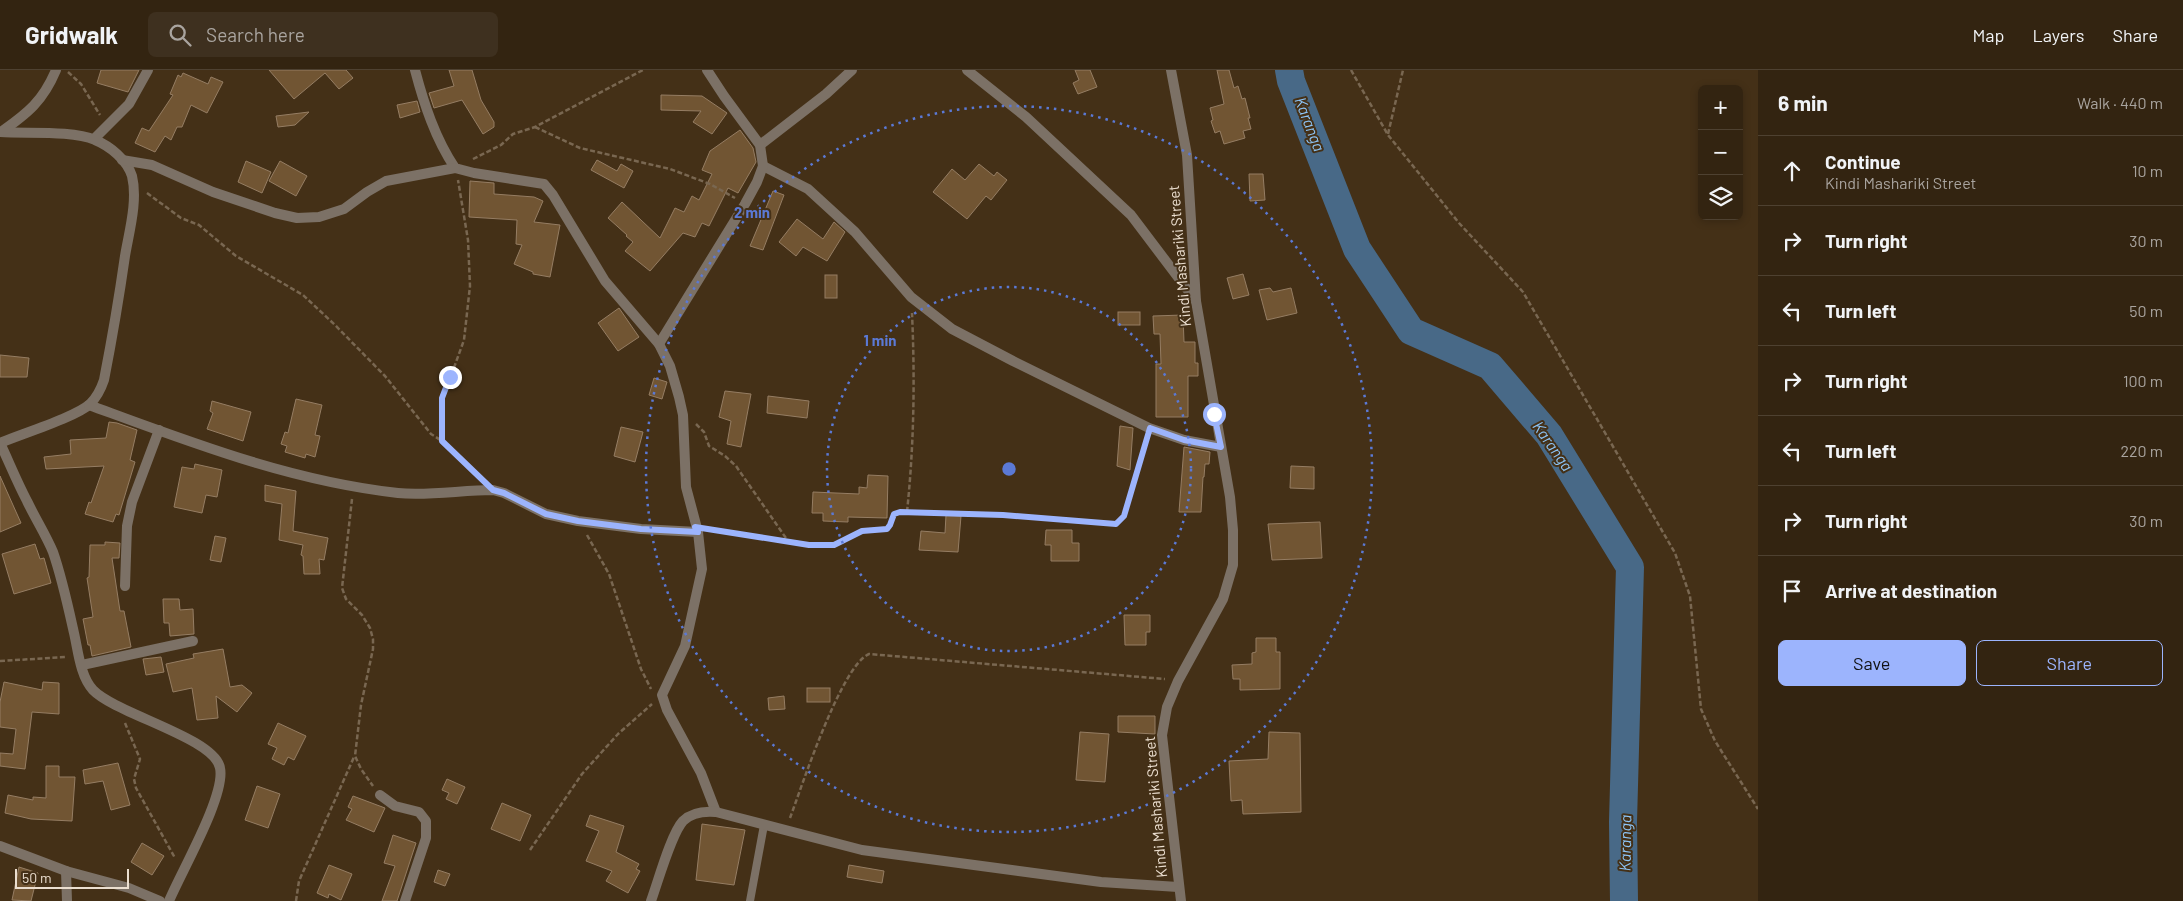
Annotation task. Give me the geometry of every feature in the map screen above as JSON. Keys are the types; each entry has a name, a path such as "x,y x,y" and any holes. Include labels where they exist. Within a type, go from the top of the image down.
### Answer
{"street":[{"path":"1,132 41,99 49,87 56,70"},
{"path":"94,139 128,104 148,70"},
{"path":"415,70 430,118 454,166"},
{"path":"659,344 745,204 763,166 760,145 707,70"},
{"path":"760,145 826,94 852,70"},
{"path":"967,70 1026,117 1131,215 1196,301"},
{"name":"Kindi Mashariki Street","path":"1171,70 1187,155 1196,301 1230,497 1233,530 1233,565 1223,599 1178,681 1167,707 1162,735 1178,888 1181,901"},
{"path":"1,132 94,139 111,149 122,160 128,167 133,182 130,229 104,380 99,394 89,405 0,443 52,550 80,660 93,690 118,705 193,742 206,750 218,762 221,776 219,789 202,831 180,874 169,901"},
{"path":"122,160 152,165 213,192 275,213 297,218 320,217 344,209 386,181 454,166 474,174 544,184 553,195 605,281 659,344 670,366 683,415 686,487 696,530 702,569 685,646 659,698 701,773 716,812"},
{"path":"763,166 808,189 855,232 911,297 952,329 1022,366 1150,428 1184,440 1221,447"},
{"path":"89,405 210,450 279,470 353,486 400,493 493,490 504,493 546,514 578,521 641,529 696,530"},
{"path":"125,586 127,526 158,430"},
{"path":"80,660 193,641"},
{"path":"380,795 395,806 419,812 426,822 426,838 405,901"},
{"path":"651,901 676,832 683,821 693,814 702,811 716,812 764,826 872,851 1100,882 1178,888"},
{"path":"0,846 66,871 129,888 160,901"},
{"path":"66,871 67,901"}],"lane":[{"path":"750,901 764,826"}],"path":[{"path":"66,70 81,84 106,128"},
{"path":"442,441 442,398 464,340 470,286 464,213 454,166 486,154 501,145 513,134 535,127 643,70"},
{"path":"1351,70 1388,135 1459,223 1523,292 1675,553 1690,596 1701,709 1715,741 1758,808"},
{"path":"1388,135 1404,70"},
{"path":"535,127 580,148 670,169 710,184 745,204"},
{"path":"133,182 176,215 199,225 236,256 303,295 384,376 432,434 442,441 493,490"},
{"path":"907,512 913,452 911,297"},
{"path":"683,415 702,429 709,446 736,466 788,541"},
{"path":"696,530 809,545 834,545 862,531 887,529 894,514 907,512 1003,515 1116,524 1124,516 1150,428"},
{"path":"296,901 299,881 355,756 361,705 373,649 370,628 362,615 346,599 342,588 353,486"},
{"path":"530,850 582,774 618,734 659,698 641,669 609,574 578,521"},
{"path":"785,831 819,742 846,679 857,662 869,654 1178,681"},
{"path":"0,661 80,660"},
{"path":"118,705 140,760 134,779 136,788 170,848 180,874"},
{"path":"355,756 361,769 380,795"}],"building":[{"path":"101,70 139,70 128,92 97,83"},
{"path":"269,70 346,70 353,78 339,89 325,73 294,99"},
{"path":"449,70 472,70 481,100 494,122 494,127 483,134 462,100 434,108 429,93 454,86"},
{"path":"1075,70 1090,70 1097,87 1078,94 1073,83 1079,80"},
{"path":"1217,70 1229,70 1234,88 1238,86 1242,99 1245,98 1250,118 1248,118 1251,129 1243,131 1245,138 1224,144 1220,131 1215,133 1211,121 1213,120 1210,108 1224,104"},
{"path":"183,73 208,84 211,77 223,82 207,113 191,105 182,127 177,127 171,140 165,136 155,152 135,143 142,128 149,131 173,95 170,94 178,75 181,77"},
{"path":"661,95 702,96 727,113 712,134 693,122 701,111 661,110"},
{"path":"417,101 420,112 400,118 397,105"},
{"path":"309,112 295,125 278,127 276,116"},
{"path":"740,130 753,148 756,162 738,193 728,188 709,226 702,223 695,237 683,233 650,271 625,251 633,242 608,218 622,202 660,238 675,208 684,212 692,196 699,200 712,174 702,170 710,151"},
{"path":"597,160 617,171 621,164 633,171 624,188 591,170"},
{"path":"246,161 271,172 262,193 238,182"},
{"path":"280,161 307,176 296,196 269,181"},
{"path":"979,164 994,176 997,172 1007,180 991,200 986,196 967,219 933,192 952,169 965,180"},
{"path":"1249,174 1263,174 1265,200 1250,201"},
{"path":"470,181 494,183 494,194 534,197 543,201 534,222 560,225 550,277 533,274 533,272 514,264 522,245 516,244 517,220 469,217"},
{"path":"773,191 784,195 763,250 750,246"},
{"path":"797,219 823,239 834,222 845,232 827,261 803,247 796,256 779,242"},
{"path":"1243,274 1249,295 1233,299 1227,278"},
{"path":"825,275 837,275 837,298 825,298"},
{"path":"1270,288 1273,292 1291,288 1297,313 1267,320 1259,290"},
{"path":"619,308 639,337 618,351 598,323"},
{"path":"1118,312 1140,312 1140,325 1118,325"},
{"path":"1183,315 1184,342 1195,342 1195,363 1198,363 1198,376 1188,376 1188,417 1156,417 1156,364 1161,364 1160,334 1154,334 1153,316"},
{"path":"0,355 29,358 27,377 0,377"},
{"path":"654,378 667,382 662,399 649,395"},
{"path":"725,391 751,394 741,447 727,444 731,421 719,417"},
{"path":"768,396 809,401 807,418 767,413"},
{"path":"296,399 322,405 315,435 320,436 315,457 306,454 305,458 285,452 287,446 281,444 285,432 288,433"},
{"path":"212,401 251,412 243,441 207,429 213,413 210,411"},
{"path":"109,422 137,430 130,460 135,462 119,515 116,514 113,522 85,514 89,502 91,503 104,466 46,469 44,457 71,454 70,440 106,438"},
{"path":"1120,426 1133,428 1130,470 1117,466"},
{"path":"621,427 643,432 635,462 614,456"},
{"path":"1184,447 1210,452 1209,464 1205,464 1203,477 1201,512 1179,512"},
{"path":"195,464 222,470 217,497 206,495 202,513 174,507 182,467 194,469"},
{"path":"1291,466 1314,467 1314,489 1290,488"},
{"path":"868,475 888,476 887,518 848,517 848,522 823,521 823,513 812,513 813,492 859,494 859,487 867,488"},
{"path":"0,476 21,523 0,532"},
{"path":"265,485 296,491 293,531 328,538 324,560 319,559 320,574 304,574 303,556 301,555 303,545 279,540 282,504 265,501"},
{"path":"946,515 961,516 958,552 919,550 921,531 945,533"},
{"path":"1320,522 1322,558 1272,560 1268,524"},
{"path":"1046,530 1072,530 1072,543 1079,543 1079,561 1051,561 1051,545 1045,545"},
{"path":"215,536 226,538 221,562 210,560"},
{"path":"105,542 120,543 119,558 112,558 120,611 124,611 131,647 92,656 83,619 93,617 87,578 89,577 90,545 105,545"},
{"path":"35,544 40,559 44,558 51,583 14,594 2,554"},
{"path":"163,599 179,599 180,610 193,609 194,634 170,636 169,623 164,623"},
{"path":"1124,615 1150,615 1150,632 1146,632 1146,645 1125,645"},
{"path":"1256,638 1276,638 1276,652 1280,652 1280,689 1240,690 1240,679 1233,679 1232,665 1252,664 1252,653 1256,652"},
{"path":"223,649 230,687 242,685 252,693 237,712 216,696 218,718 197,720 192,688 173,692 166,664 194,658 193,654"},
{"path":"161,657 164,672 146,675 143,659"},
{"path":"4,682 42,690 43,682 59,683 59,714 32,712 25,769 0,766 0,753 13,754 16,729 0,727 0,702"},
{"path":"807,688 830,688 830,702 807,702"},
{"path":"784,696 785,709 769,710 768,698"},
{"path":"1118,716 1155,716 1155,734 1118,732"},
{"path":"278,723 306,736 294,760 288,757 284,765 272,759 277,748 268,744"},
{"path":"1080,732 1109,734 1105,782 1076,780"},
{"path":"1269,732 1300,733 1301,812 1243,814 1242,800 1231,801 1229,761 1268,759"},
{"path":"118,763 130,805 111,810 103,781 85,784 83,770"},
{"path":"46,766 59,766 59,777 75,777 72,821 31,819 5,813 8,795 33,800 33,797 46,798"},
{"path":"447,779 465,787 457,804 446,799 449,793 442,790"},
{"path":"257,786 280,794 268,828 245,820"},
{"path":"353,796 385,808 374,832 346,820 352,809 348,807"},
{"path":"502,803 531,815 520,841 491,829"},
{"path":"590,815 624,826 616,852 639,864 636,869 640,871 628,893 606,881 612,871 586,861 599,831 586,826"},
{"path":"702,824 745,830 734,885 696,880"},
{"path":"393,835 416,843 397,901 382,901 395,866 384,863"},
{"path":"142,843 164,856 152,875 131,862"},
{"path":"329,865 352,874 341,900 329,894 328,898 317,893"},
{"path":"849,865 884,871 882,883 847,877"},
{"path":"19,867 38,873 31,901 12,900"},
{"path":"438,870 450,874 445,886 434,882"}],"waterway":[{"name":"Karanga","path":"1289,70 1291,81 1357,249 1411,331 1490,366 1549,435 1630,567 1623,822 1624,901"}],"route":[{"path":"450,377 442,398 442,441 493,490 504,493 546,514 578,521 641,529 698,532 695,527 809,545 834,545 862,531 887,529 895,512 1003,515 1094,524 1116,524 1124,516 1128,505 1150,428 1184,440 1221,447 1214,414"}]}
